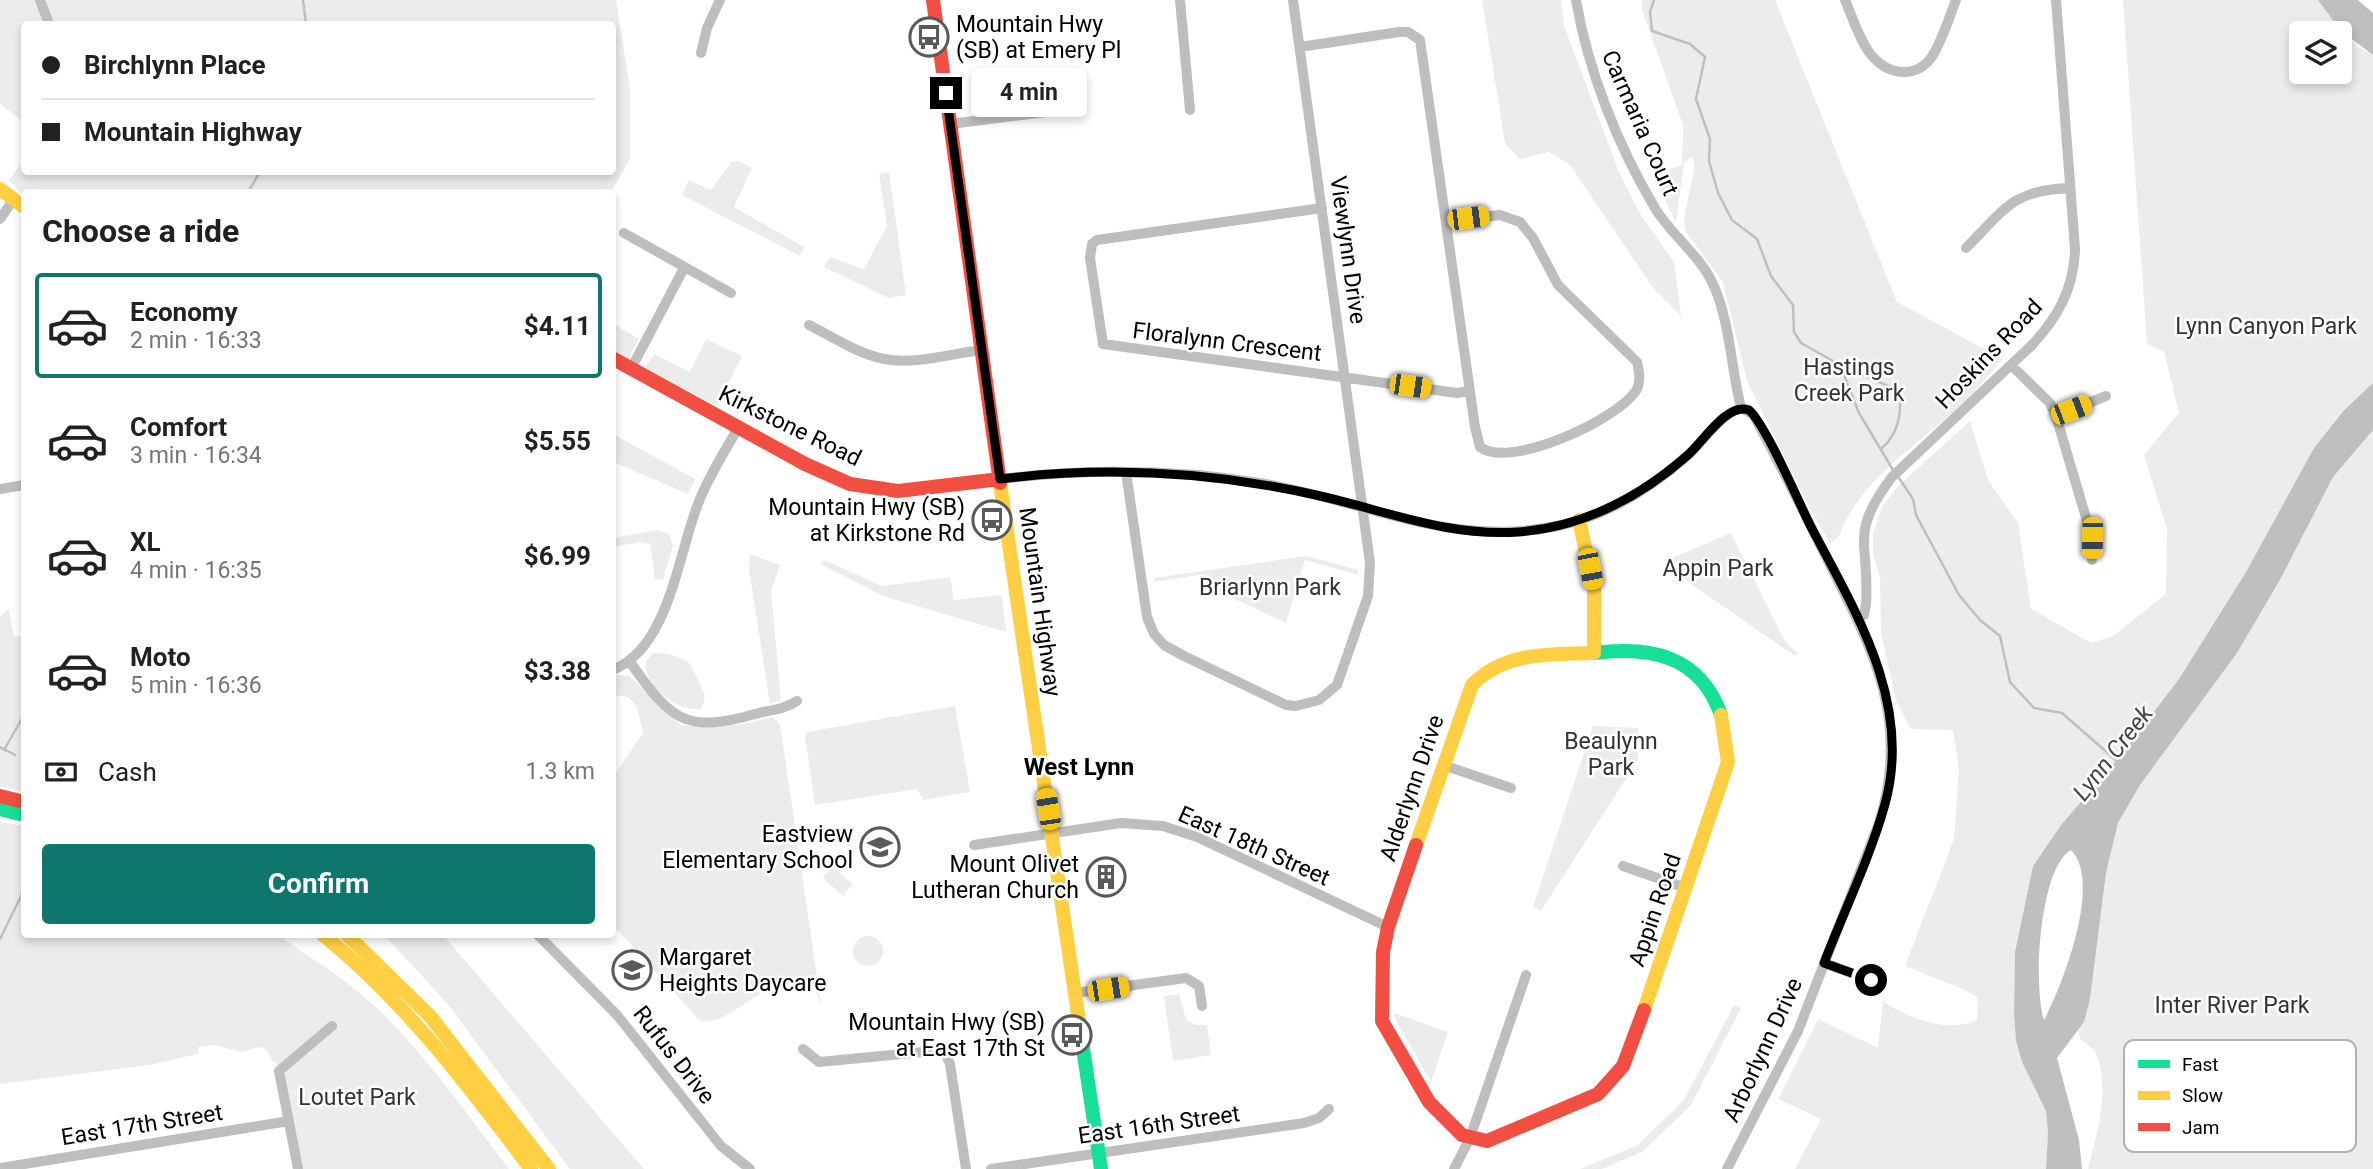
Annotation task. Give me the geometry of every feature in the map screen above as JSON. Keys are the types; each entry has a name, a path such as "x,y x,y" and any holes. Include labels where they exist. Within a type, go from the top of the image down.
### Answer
{"main road":[{"name":"Mountain Highway","path":"933,0 981,350 1101,1169"},
{"path":"0,189 19,203"},
{"name":"Kirkstone Road","path":"616,360 826,475 873,489 926,490 1000,479"},
{"path":"1580,520 1594,589 1594,653"},
{"name":"Appin Road","path":"1470,1138 1487,1142 1541,1121 1598,1094 1616,1075 1627,1056 1728,762 1728,735 1721,710 1707,686 1675,660 1646,650 1594,653"},
{"name":"Alderlynn Drive","path":"1470,1138 1462,1135 1429,1102 1382,1021 1383,952 1388,928 1467,698 1482,673 1502,662 1594,653"},
{"path":"0,796 21,801"},
{"path":"0,809 21,814"},
{"path":"327,938 359,964 409,1012 531,1169"},
{"path":"351,938 395,977 443,1028 549,1169"}],"street":[{"path":"40,0 48,21"},
{"path":"701,53 720,0"},
{"path":"1180,0 1190,110"},
{"name":"Viewlynn Drive","path":"1126,472 1147,618 1154,634 1164,645 1184,656 1276,700 1296,706 1320,701 1337,685 1364,607 1370,563 1293,0"},
{"name":"Carmaria Court","path":"1576,0 1588,57 1639,178 1670,230 1712,280 1741,408"},
{"path":"1845,0 1866,48 1875,61 1885,68 1907,72 1920,68 1934,53 1956,0"},
{"name":"Hoskins Road","path":"1857,618 1864,615 1866,604 1863,532 1875,498 1896,473 2052,323 2071,284 2075,249 2056,0"},
{"path":"1300,47 1399,32 1408,32 1420,40 1476,437 1483,449 1495,452 1541,446 1588,427 1631,396 1637,388 1640,372 1632,356 1558,285 1528,229 1520,222 1500,215 1446,221"},
{"path":"950,124 1063,110"},
{"path":"1966,248 2015,199 2032,191 2070,188"},
{"path":"0,219 19,203"},
{"name":"Floralynn Crescent","path":"1322,208 1097,240 1092,244 1090,258 1103,344 1457,393 1470,391"},
{"path":"624,233 731,293"},
{"path":"631,369 684,268"},
{"path":"810,325 864,353 887,360 912,360 981,350"},
{"path":"2011,365 2049,403 2056,416 2092,538 2092,560"},
{"path":"2056,416 2106,396"},
{"path":"1000,479 1126,472 1249,481 1470,533 1534,530 1580,520 1622,501 1658,480 1691,452 1723,419 1741,408"},
{"name":"Arborlynn Drive","path":"1727,1169 1798,1031 1879,823 1890,775 1891,732 1886,692 1857,618 1753,414 1741,408"},
{"path":"616,668 630,663 653,634 665,609 699,501 738,428"},
{"path":"0,489 21,486"},
{"path":"630,663 670,712 697,724 738,721 797,701"},
{"path":"1443,765 1511,788"},
{"name":"East 18th Street","path":"974,845 1138,822 1180,830 1388,928"},
{"path":"1623,866 1686,888"},
{"name":"Rufus Drive","path":"541,938 617,1015 721,1146 750,1169"},
{"path":"1824,963 1885,985"},
{"path":"1454,1169 1470,1138 1526,975"},
{"path":"1075,993 1186,978 1196,981 1199,986 1202,1006"},
{"path":"298,1169 279,1071 332,1026"},
{"path":"803,1049 819,1062 944,1050 950,1064 966,1169"},
{"name":"East 16th Street","path":"991,1169 1304,1123 1319,1118 1329,1109"},
{"name":"East 17th Street","path":"0,1168 289,1121"}],"green space":[{"path":"0,0 616,0 630,89 630,159 613,189 21,189 21,193 9,180 21,164 21,175 616,175 616,21 21,21 21,120 0,104"},
{"path":"1482,0 1561,0 1564,26 1619,172 1639,212 1674,262 1681,316 1653,288 1570,165 1549,152 1520,159 1505,143"},
{"name":"Hastings Creek Park","path":"1642,0 1775,0 1897,302 2003,359 1958,408 1871,484 1847,518 1839,537 1830,543 1809,507 1747,381 1723,282 1686,232 1684,218 1695,166 1692,157 1684,162 1676,222 1659,189 1662,171 1682,165 1683,125 1642,10"},
{"name":"Lynn Canyon Park","path":"2123,0 2318,0 2336,21 2289,21 2289,84 2352,84 2352,40 2358,47 2373,55 2373,383 2343,410 2314,448 2246,572 2179,679 2117,760 2061,825 2033,866 2015,952 2014,1014 2016,1041 2022,1062 2046,1111 2046,1169 1795,1169 1821,1119 1778,1099 1818,1019 1878,1048 1883,1001 1916,1018 1942,1025 1966,1024 1977,1020 1978,998 1965,990 1905,966 1954,839 1959,770 1953,730 1911,729 1896,701 1881,633 1880,577 1873,554 1873,534 1882,507 1898,486 1970,421 1988,480 2018,523 2031,609 2091,643 2113,636 2166,594 2167,529 2144,455 2179,413 2164,352 2147,343"},
{"path":"739,161 752,168 734,207 804,247 800,256 682,195 689,180 711,190 731,162"},
{"path":"889,172 906,295 889,298 824,267 830,257 864,269 887,226 879,174"},
{"path":"616,325 639,339 628,359 616,353"},
{"path":"706,339 742,356 717,406 645,368 654,354 690,372"},
{"name":"Inter River Park","path":"2373,430 2373,1169 2088,1169 2101,1109 2102,1078 2094,1050 2081,1040 2078,1031 2090,999 2106,873 2118,823 2140,785 2237,653 2281,578 2333,477"},
{"path":"616,436 695,479 688,494 616,463"},
{"path":"656,530 668,533 673,546 663,580 655,579 650,544 640,542 616,546 616,537"},
{"name":"Appin Park","path":"1731,533 1786,643 1798,653 1795,656 1665,566 1665,561"},
{"path":"750,554 780,565 771,591 781,700 770,704 749,569"},
{"name":"Briarlynn Park","path":"1306,556 1358,570 1358,575 1305,560 1286,623 1207,586 1205,574 1155,582 1154,578"},
{"path":"824,560 882,586 950,577 954,600 1002,595 1006,632 883,596 821,564"},
{"path":"9,609 14,637 21,636 21,791 0,786 0,616"},
{"path":"653,653 670,654 690,663 705,696 702,709 683,707 657,689 647,672 645,662"},
{"path":"616,675 630,676 681,726 741,725 773,717 780,724 821,1004 812,986 793,984 761,994 722,1017 711,1021 699,1020 616,928 616,773 643,733 637,707 628,697 616,695"},
{"path":"955,706 970,792 924,800 917,789 815,805 805,737 807,732"},
{"name":"Beaulynn Park","path":"1593,726 1638,728 1638,760 1541,911 1533,907"},
{"name":"Loutet Park","path":"0,822 21,826 21,938 281,938 349,985 388,1019 436,1073 509,1169 296,1169 276,1061 273,1062 266,1049 261,1047 241,1052 215,1045 198,1047 198,1054 150,1065 0,1084"},
{"path":"832,867 853,884 843,896 823,878"},
{"path":"868,936 874,937 882,945 882,957 874,965 868,966 862,965 854,957 853,951 854,945 862,937"},
{"path":"387,938 446,938 644,1169 570,1169 447,1003"},
{"path":"1179,994 1186,1019 1195,1025 1207,1025 1211,1055 1173,1061 1164,996"},
{"path":"1734,1005 1741,1008 1691,1105 1642,1152 1602,1169 1580,1169 1638,1145 1684,1100"},
{"path":"1394,1013 1448,1032 1431,1082 1394,1017"}],"shaded area":[{"path":"2318,0 2358,0 2373,13 2373,55 2352,39 2352,21 2334,21"},
{"path":"2373,383 2373,430 2333,477 2281,578 2237,653 2140,785 2118,823 2106,873 2090,999 2084,1022 2057,1058 2079,1140 2082,1169 2046,1169 2046,1111 2022,1062 2016,1041 2014,1014 2015,952 2033,866 2061,825 2117,760 2179,679 2246,572 2314,448 2344,410","holes":["2071,850 2080,865 2083,885 2076,934 2069,960 2044,1020 2039,957 2045,903 2060,861"]}],"waterway":[{"path":"303,0 306,21"},
{"path":"1654,0 1650,12 1652,31 1690,44 1705,57 1696,99 1710,139 1709,161 1718,193 1732,220 1757,239 1771,276 1793,305 1794,332 1801,343 1840,365 1859,413 1893,470"},
{"path":"250,189 258,175"},
{"path":"1840,365 1895,389 1900,395 1897,424 1892,437 1882,448"},
{"name":"Lynn Creek","path":"1897,475 1913,499 1916,515 1959,595 1980,620 2000,636 2010,682 2034,708 2062,713 2118,762"},
{"path":"4,750 21,720"},
{"path":"0,747 15,755"},
{"path":"0,939 21,896"}],"traffic: fast":[{"path":"1594,653 1635,651 1671,659 1700,679 1712,695 1721,715"},
{"path":"0,809 21,814"},
{"path":"1080,1028 1101,1169"}],"traffic: slow":[{"path":"0,189 21,205"},
{"path":"1000,483 1080,1028"},
{"path":"1416,845 1472,685 1485,674 1514,660 1545,655 1594,653 1594,589 1579,520"},
{"path":"1644,1010 1728,762 1721,715"},
{"path":"327,938 408,1015 459,1075 531,1169"},
{"path":"350,938 430,1016 549,1169"}],"traffic: jam":[{"path":"933,0 1000,483"},
{"path":"616,360 805,464 850,484 898,491 1000,479"},
{"path":"0,796 21,801"},
{"path":"1416,845 1388,927 1383,952 1382,1021 1429,1102 1462,1135 1487,1141 1598,1094 1623,1066 1644,1010"}],"place":[{"name":"Mountain Hwy (SB) at Emery Pl","path":"929,37"},
{"name":"Mountain Hwy (SB) at Kirkstone Rd","path":"992,520"},
{"name":"Eastview Elementary School","path":"880,847"},
{"name":"Mount Olivet Lutheran Church","path":"1106,877"},
{"name":"Margaret Heights Daycare","path":"632,970"},
{"name":"Mountain Hwy (SB) at East 17th St","path":"1072,1035"}],"district":[{"name":"West Lynn","path":"1079,767"}],"route":[{"path":"946,93 1000,479 1126,472 1212,477 1261,483 1318,495 1441,528 1470,533 1506,533 1580,520 1642,491 1691,452 1729,413 1741,408 1749,410 1868,639 1889,704 1892,761 1885,804 1824,963 1871,980"}]}
